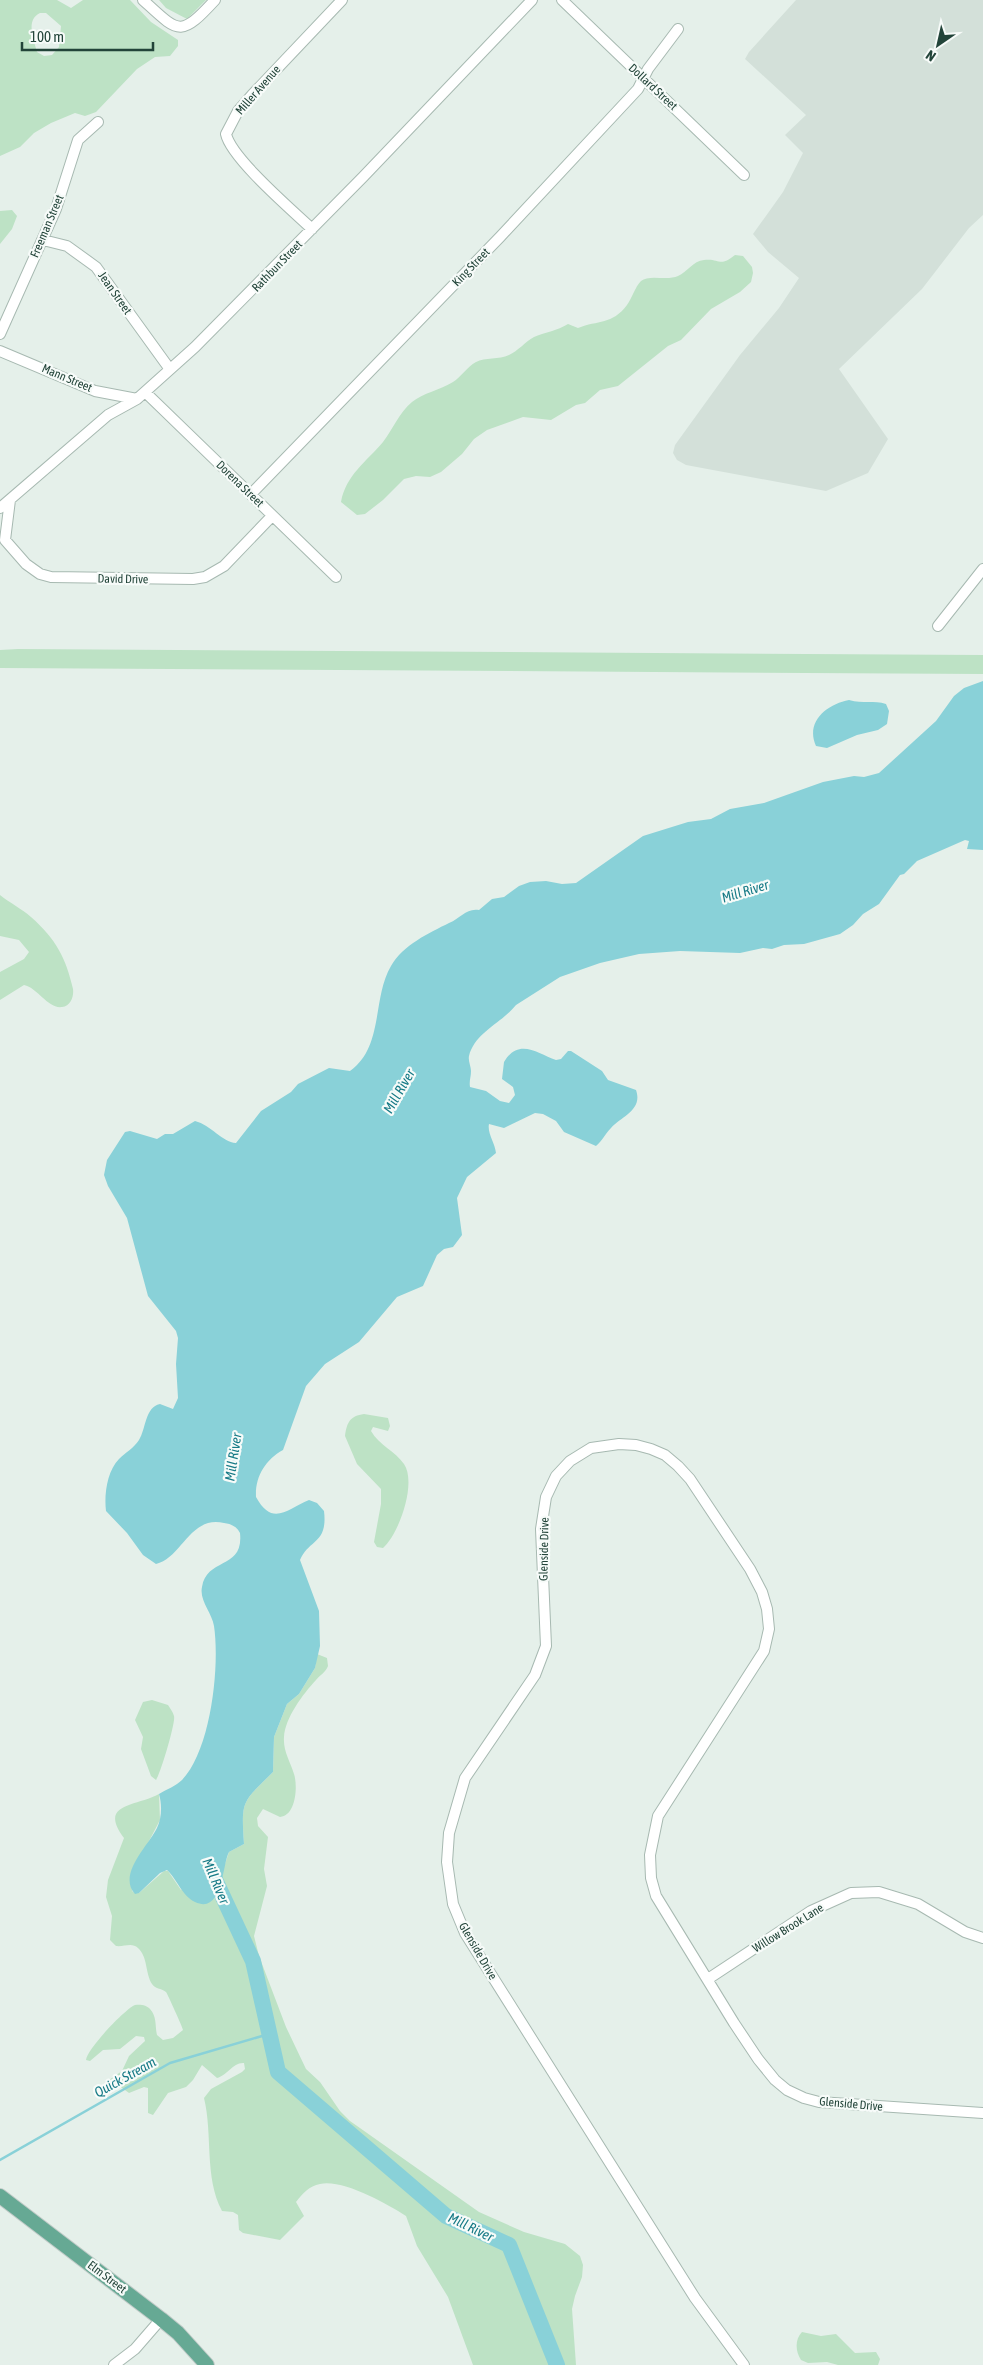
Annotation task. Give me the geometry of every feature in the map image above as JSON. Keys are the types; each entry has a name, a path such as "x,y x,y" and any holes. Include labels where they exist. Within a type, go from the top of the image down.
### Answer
{"main road":[{"name":"Elm Street","path":"0,2196 162,2319 178,2333 207,2365"}],"street":[{"path":"143,0 177,27 186,27 193,23 215,0"},
{"name":"Miller Avenue","path":"312,230 256,174 232,147 226,134 238,111 342,0"},
{"name":"Rathbun Street","path":"0,508 108,415 141,396 241,303 532,0"},
{"name":"Dollard Street","path":"562,0 744,175"},
{"name":"King Street","path":"251,494 586,146 638,89 643,78 678,29"},
{"name":"Freeman Street","path":"0,334 56,209 78,140 98,122"},
{"name":"Jean Street","path":"43,240 67,246 96,267 170,368"},
{"name":"Mann Street","path":"0,351 95,391 141,396"},
{"name":"Dorena Street","path":"141,396 251,494 336,577"},
{"name":"David Drive","path":"10,500 4,540 32,569 40,574 64,578 178,580 205,577 224,566 272,516"},
{"path":"938,626 983,569"},
{"name":"Glenside Drive","path":"744,2365 696,2298 465,1933 454,1904 447,1862 449,1833 465,1778 535,1675 546,1646 541,1529 546,1497 556,1476 570,1461 591,1448 619,1444 636,1445 665,1455 678,1466 690,1479 750,1569 767,1608 769,1629 764,1651 658,1816 650,1855 651,1878 656,1896 758,2059 775,2080 787,2090 804,2098 819,2102 983,2113"},
{"name":"Willow Brook Lane","path":"708,1979 811,1911 850,1893 879,1892 918,1904 965,1932 983,1938"},
{"path":"114,2365 135,2349 162,2319"}],"shaded area":[{"path":"796,0 983,0 983,215 969,228 922,289 839,369 888,439 868,473 826,491 686,465 677,460 673,453 675,445 740,355 779,308 799,278 768,252 753,234 783,192 803,153 785,135 806,115 745,59 749,52"}],"green space":[{"path":"0,0 57,0 71,8 83,0 130,0 151,22 178,40 178,46 170,56 155,57 137,69 96,112 85,116 75,113 51,123 34,133 20,147 0,156","holes":["40,13 46,13 61,26 59,47 52,55 44,56 37,52 32,25 35,16"]},
{"path":"159,0 206,0 187,19 166,8"},
{"path":"12,210 17,216 12,229 0,244 0,211"},
{"path":"735,255 743,256 752,267 751,282 740,292 711,309 681,340 668,346 618,386 600,390 585,403 576,405 551,420 523,417 487,430 474,439 462,454 441,472 430,477 416,476 404,479 383,500 365,514 357,515 341,502 352,476 383,442 403,411 416,399 453,382 476,362 509,355 534,337 568,324 578,328 616,316 627,305 637,286 644,279 678,276 700,261 722,262"},
{"path":"0,650 983,655 983,674 0,668"},
{"path":"0,895 24,911 40,925 59,950 73,989 73,995 68,1005 57,1007 52,1005 34,990 24,985 0,1000 0,972 24,959 29,952 19,940 0,936"},
{"path":"364,1414 388,1418 390,1426 388,1431 373,1427 371,1431 378,1440 400,1459 407,1472 407,1495 404,1508 395,1532 383,1548 377,1547 374,1542 381,1504 381,1489 357,1464 345,1436 350,1420 355,1416"},
{"path":"317,1654 327,1658 328,1666 300,1699 291,1714 285,1730 285,1747 296,1786 293,1806 290,1812 280,1817 263,1809 257,1818 258,1826 268,1837 264,1869 267,1886 254,1936 259,1956 286,2027 306,2069 320,2082 340,2111 350,2121 479,2212 524,2232 565,2244 580,2256 583,2265 582,2277 572,2309 576,2365 473,2365 448,2297 417,2246 406,2216 388,2205 352,2189 330,2183 316,2185 306,2190 296,2202 304,2216 280,2240 243,2233 239,2230 238,2215 233,2212 222,2211 216,2198 211,2170 207,2112 204,2098 211,2089 242,2072 245,2069 244,2063 237,2064 217,2078 202,2065 193,2080 186,2087 168,2093 153,2115 148,2113 148,2088 144,2087 129,2093 118,2085 109,2088 108,2086 109,2080 122,2071 129,2056 145,2041 144,2037 136,2036 120,2049 103,2050 90,2061 86,2060 93,2047 107,2030 135,2005 143,2005 150,2009 155,2018 157,2035 163,2040 173,2038 183,2030 166,1992 152,1984 145,1960 138,1948 133,1945 116,1946 110,1940 112,1916 106,1897 108,1880 124,1838 117,1827 115,1818 117,1812 131,1804 159,1794 160,1820 149,1841 132,1891 135,1893 139,1893 164,1871 168,1871 181,1890 225,1864 229,1852 244,1844 243,1818 246,1803 255,1790 273,1772 274,1737 287,1704 299,1694 315,1668"},
{"path":"152,1700 168,1705 174,1716 173,1728 156,1780 151,1776 141,1749 143,1737 135,1720 143,1702"},
{"path":"802,2332 821,2336 836,2334 855,2353 876,2352 880,2359 878,2365 838,2365 827,2362 808,2363 801,2360 797,2345 798,2338"}],"water":[{"path":"983,681 983,850 967,849 969,841 965,840 917,861 904,874 900,875 879,904 863,914 853,925 840,934 804,944 784,945 772,949 763,948 740,953 680,951 639,954 600,963 560,977 516,1005 477,1040 469,1056 471,1071 470,1087 486,1091 500,1101 509,1103 515,1095 513,1087 502,1079 504,1062 516,1050 529,1049 556,1060 561,1059 568,1051 571,1051 602,1071 608,1080 636,1090 637,1103 630,1112 611,1128 596,1146 564,1132 556,1121 543,1114 535,1113 504,1128 489,1124 489,1131 496,1153 467,1177 457,1198 462,1235 453,1247 444,1249 437,1255 423,1286 397,1297 359,1342 325,1364 306,1386 283,1450 266,1464 259,1476 256,1497 262,1506 275,1514 287,1511 309,1500 317,1503 324,1511 321,1535 308,1548 300,1560 319,1611 320,1646 315,1668 299,1694 287,1704 274,1737 273,1772 255,1790 246,1803 243,1818 244,1844 229,1852 220,1887 216,1895 211,1901 204,1904 195,1902 183,1892 167,1870 160,1873 139,1893 135,1894 130,1886 132,1869 159,1824 161,1802 159,1794 182,1780 192,1766 200,1749 206,1729 214,1684 216,1643 211,1616 202,1597 202,1587 205,1578 211,1571 236,1553 240,1545 240,1533 236,1527 227,1523 212,1522 203,1525 194,1531 173,1554 156,1564 143,1555 127,1533 106,1511 107,1484 115,1464 139,1440 151,1409 160,1404 173,1409 178,1398 176,1364 178,1338 176,1331 148,1296 127,1218 108,1186 104,1175 107,1160 125,1132 130,1131 157,1139 165,1134 173,1134 195,1121 226,1140 236,1143 261,1111 291,1092 298,1084 329,1068 350,1071 361,1061 373,1036 381,993 391,966 402,952 417,940 471,910 479,910 492,899 504,897 519,886 530,882 576,883 643,836 688,822 711,819 730,809 764,803 823,782 854,776 864,777 879,773 936,721 954,696 964,688"},
{"path":"849,700 886,704 889,711 887,724 878,730 857,735 827,748 816,746 813,729 820,716 833,706"}],"waterway":[{"name":"Mill River","path":"210,1869 253,1961 278,2072 446,2216 509,2245 557,2365"},
{"name":"Quick Stream","path":"0,2160 170,2063 269,2034"}]}
